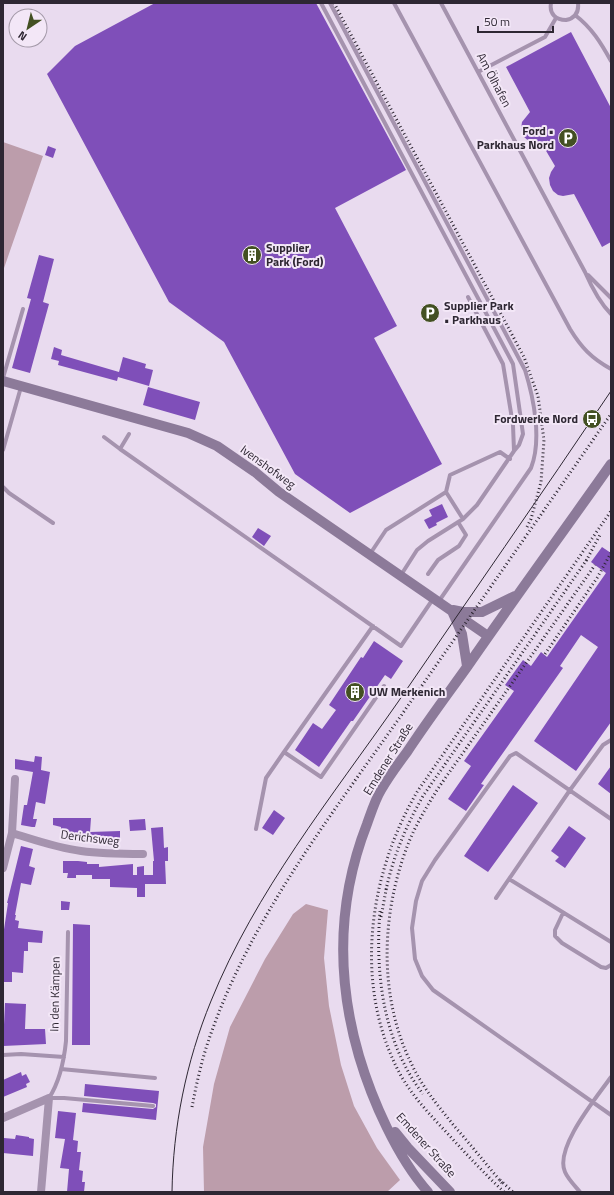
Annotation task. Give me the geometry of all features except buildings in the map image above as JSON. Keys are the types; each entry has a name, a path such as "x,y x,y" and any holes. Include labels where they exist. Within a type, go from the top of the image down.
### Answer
{"street":[{"name":"Ivenshofweg","path":"3,380 188,433 217,446 255,472 279,492 488,636"},
{"name":"Emdener Straße","path":"428,1192 419,1182 399,1150 382,1116 365,1074 352,1032 344,992 342,941 349,888 355,858 362,836 381,790 517,595 610,468"},
{"path":"451,610 463,612 482,612 517,595"},
{"path":"451,610 462,634 467,666"},
{"path":"3,868 12,833 15,779"},
{"name":"Derichsweg","path":"12,833 81,851 102,854 143,854"},
{"path":"3,1118 49,1098 41,1192"},
{"name":"Emdener Straße","path":"382,1116 408,1148 450,1192"}],"lane":[{"path":"321,3 513,364 523,434 519,445 510,459 477,505 463,519 428,541 417,550 400,576"},
{"path":"104,437 401,646 531,468 536,453 537,440 536,426 525,370 330,3"},
{"path":"394,3 570,329 580,345 594,358 609,368"},
{"name":"Am Ölhafen","path":"441,3 585,272 594,292 600,302 611,314"},
{"path":"551,3 551,10 556,18 566,20 575,15 578,11 578,3"},
{"path":"575,15 595,33 611,61"},
{"path":"478,72 545,37 556,18"},
{"name":"Am Ölhafen","path":"585,272 611,298"},
{"path":"468,297 503,364 514,425 514,451"},
{"path":"3,380 22,309"},
{"path":"3,450 22,386"},
{"path":"120,449 130,434"},
{"path":"370,555 386,530 446,492 450,475 500,452 510,459"},
{"path":"3,486 9,493 52,523"},
{"path":"446,492 463,519"},
{"path":"428,574 438,560 459,546 466,536 458,522"},
{"path":"256,830 266,778 373,626"},
{"path":"284,752 321,777 384,686"},
{"path":"496,898 570,790 603,745 611,740"},
{"path":"611,820 516,753 510,756 435,860 422,881 416,900 412,928 416,959 422,976 434,990 611,1115"},
{"path":"509,879 611,942"},
{"path":"563,913 555,930 555,936 558,940 562,944 601,967 606,968 611,965"},
{"name":"In den Kämpen","path":"49,1098 56,1086 64,1057 66,1041 68,932"},
{"path":"3,1055 21,1054 64,1057"},
{"path":"61,1069 155,1078"},
{"path":"580,1192 564,1172 563,1157 576,1127 611,1077"},
{"path":"49,1098 153,1106"}],"shaded area":[{"path":"3,142 43,156 3,271"},
{"path":"306,904 328,910 324,958 329,1006 341,1065 354,1106 377,1148 400,1180 387,1192 204,1192 203,1147 214,1084 230,1027 265,959 293,914"}],"tram line":[{"path":"172,1192 178,1119 182,1095 194,1047 211,1001 249,922 272,884 321,810 398,702 611,391"}],"railway":[{"path":"334,3 524,357 538,396 544,440 541,482 531,519 526,529"},
{"path":"192,1107 206,1048 213,1028 230,986 271,907 320,831 611,414"},
{"path":"504,1192 469,1157 429,1113 416,1098 400,1074 385,1040 376,1005 372,968 372,932 378,895 387,859 400,825 417,792 611,511"},
{"path":"586,561 600,535"},
{"path":"545,654 597,578 611,553"},
{"path":"386,890 392,866 401,842 423,796 588,558"},
{"path":"502,1183 437,1105 421,1082 412,1065 401,1038 393,1010 388,981 387,951 389,922 401,864 411,837 424,811 439,787 595,565"},
{"path":"381,917 387,885"},
{"path":"380,911 379,959 381,983 390,1030 409,1074 423,1094"},
{"path":"500,1180 513,1192"}],"place":[{"name":"Ford • Parkhaus Nord","path":"568,138"},
{"name":"Supplier Park (Ford)","path":"252,255"},
{"name":"Supplier Park • Parkhaus","path":"430,313"},
{"name":"Fordwerke Nord","path":"592,419"},
{"name":"UW Merkenich","path":"355,692"}]}
